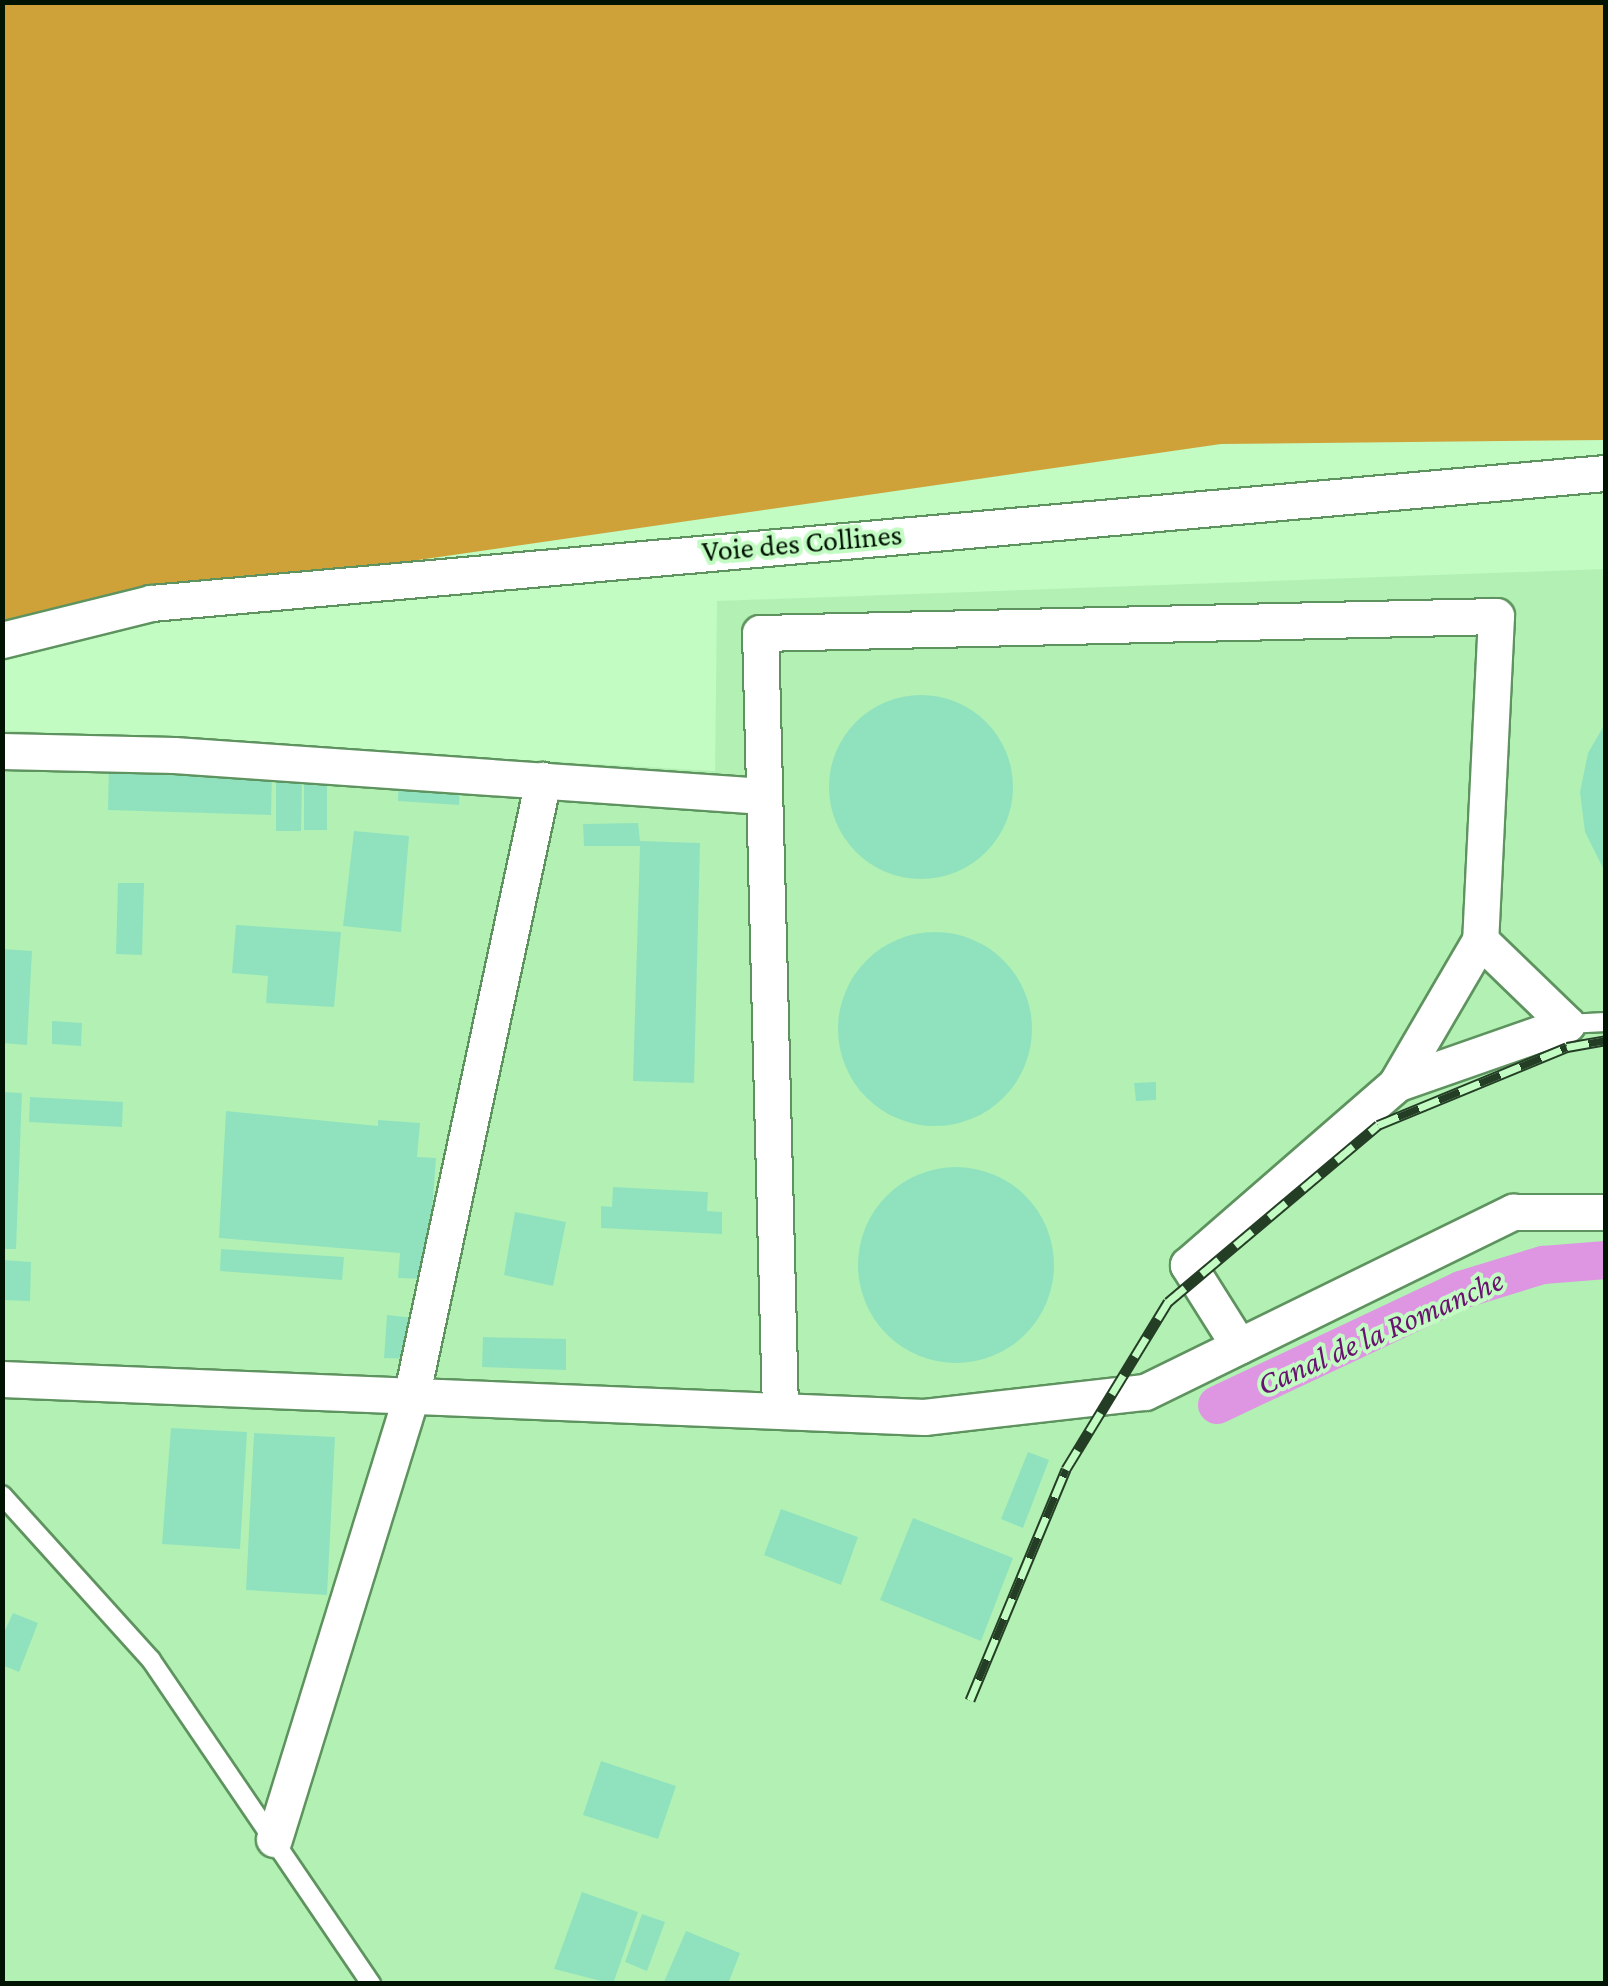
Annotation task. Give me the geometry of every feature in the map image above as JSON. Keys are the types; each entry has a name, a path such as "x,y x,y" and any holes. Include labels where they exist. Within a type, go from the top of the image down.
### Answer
{"street":[{"name":"Voie des Collines","path":"2,640 151,604 1606,473"},
{"path":"780,1410 760,633 1496,616 1480,940 1396,1084 1188,1266 1240,1346"},
{"path":"2,751 174,755 764,796"},
{"path":"274,1838 412,1393 543,780"},
{"path":"1396,1084 1567,1024 1480,940"},
{"path":"2,1379 924,1417 1145,1392 1514,1212 1606,1212"}],"lane":[{"path":"1567,1024 1606,1022"},
{"path":"2,1495 151,1660 371,1984"}],"shaded area":[{"path":"2,3 1605,3 1605,440 1221,444 3,620"},
{"path":"1605,569 1605,1983 3,1983 2,730 715,771 717,601"}],"building":[{"path":"921,695 956,702 986,722 1006,752 1013,787 1006,822 986,852 956,872 921,879 886,872 856,852 836,822 829,787 836,752 856,722 886,702"},
{"path":"1606,722 1606,874 1585,832 1580,792 1588,753"},
{"path":"109,764 272,769 271,815 108,810"},
{"path":"399,774 460,776 459,805 398,801"},
{"path":"276,780 302,781 301,831 276,831"},
{"path":"304,782 327,782 327,830 304,830"},
{"path":"638,823 640,841 700,843 694,1083 633,1081 640,846 584,846 583,824"},
{"path":"354,831 409,836 401,932 343,926"},
{"path":"118,883 144,883 142,955 116,954"},
{"path":"236,925 341,932 334,1007 266,1003 268,976 232,973"},
{"path":"935,932 972,939 1004,960 1025,992 1032,1029 1025,1066 1004,1098 972,1119 935,1126 898,1119 866,1098 845,1066 838,1029 845,992 866,960 898,939"},
{"path":"2,949 32,951 27,1045 2,1043"},
{"path":"52,1021 82,1023 81,1046 52,1044"},
{"path":"1156,1082 1156,1100 1136,1101 1134,1083"},
{"path":"2,1092 22,1093 16,1249 2,1249"},
{"path":"30,1097 123,1102 122,1127 29,1122"},
{"path":"226,1111 378,1126 378,1120 420,1123 417,1157 436,1158 427,1279 398,1278 400,1253 219,1238"},
{"path":"956,1167 993,1175 1025,1196 1046,1228 1054,1265 1046,1302 1025,1334 993,1355 956,1363 919,1355 887,1334 866,1302 858,1265 866,1228 887,1196 919,1175"},
{"path":"613,1187 708,1192 707,1211 722,1212 722,1234 601,1228 601,1206 612,1207"},
{"path":"515,1212 566,1222 553,1286 504,1275"},
{"path":"221,1249 344,1257 342,1280 220,1271"},
{"path":"2,1260 31,1262 30,1301 2,1300"},
{"path":"387,1315 415,1318 410,1359 384,1358"},
{"path":"483,1337 566,1339 566,1370 482,1367"},
{"path":"171,1428 247,1432 240,1549 162,1544"},
{"path":"254,1433 335,1437 327,1595 246,1590"},
{"path":"1028,1452 1049,1460 1023,1528 1001,1519"},
{"path":"781,1509 858,1537 841,1585 764,1555"},
{"path":"913,1518 1013,1558 981,1641 880,1600"},
{"path":"13,1613 38,1623 19,1672 2,1665 2,1637"},
{"path":"601,1761 676,1786 658,1839 583,1815"},
{"path":"582,1892 638,1912 613,1984 554,1969"},
{"path":"642,1914 665,1922 647,1971 625,1962"},
{"path":"686,1931 740,1953 728,1984 663,1984"}],"waterway":[{"name":"Canal de la Romanche","path":"1217,1405 1461,1290 1543,1265 1606,1260"}],"railway":[{"path":"970,1700 1066,1469 1168,1302 1378,1125 1567,1047 1606,1040"}]}
